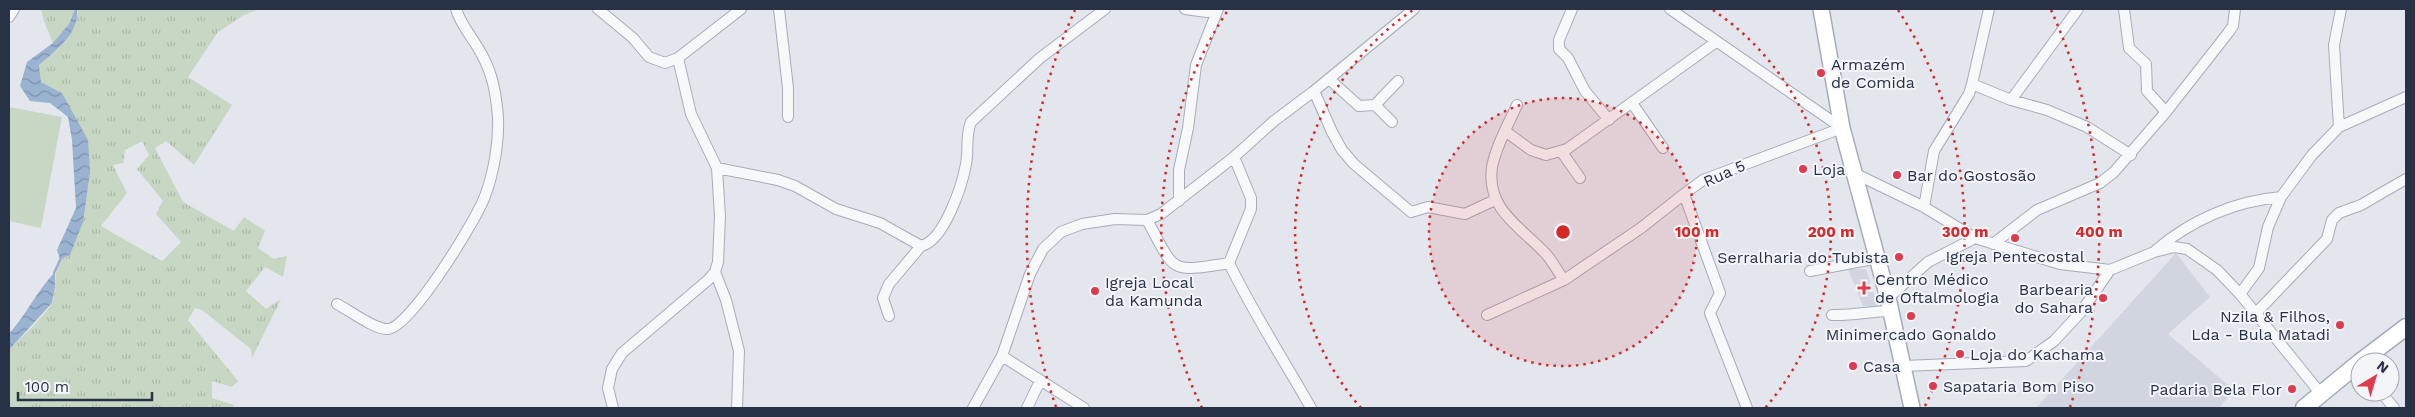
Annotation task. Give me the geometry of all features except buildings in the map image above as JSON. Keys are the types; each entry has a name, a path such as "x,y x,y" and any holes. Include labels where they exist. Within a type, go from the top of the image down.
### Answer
{"main road":[{"path":"1821,9 1842,128 1890,304 1912,408"},
{"path":"2374,352 2406,326"},
{"path":"2304,408 2350,371"}],"street":[{"path":"9,17 14,9"},
{"path":"337,304 374,325 388,329 400,325 438,277 485,196 497,146 498,120 495,84 482,55 459,18 456,9"},
{"path":"598,9 633,38 649,57 665,63 678,58 741,9"},
{"path":"779,9 788,88 788,116"},
{"path":"888,316 883,298 889,284 921,246 934,240 951,211 966,164 968,145 966,133 971,122 1040,58 1105,9"},
{"path":"1185,9 1207,12 1217,9"},
{"path":"1179,201 1179,170 1188,128 1196,65 1217,9"},
{"path":"973,408 1002,356 1030,274 1043,249 1061,232 1082,224 1098,221 1115,219 1147,220 1162,214 1234,157 1274,120 1314,91 1414,9"},
{"path":"1572,9 1559,40 1559,49 1568,58 1586,90 1608,120"},
{"path":"1670,9 1842,128"},
{"path":"1924,207 1934,151 1969,94 1989,9"},
{"path":"2011,100 2078,9"},
{"path":"2124,9 2129,48 2146,64 2147,91 2166,112"},
{"path":"1993,244 2037,210 2100,183 2131,154 2232,26 2236,9"},
{"path":"2339,127 2334,45 2341,9"},
{"path":"1505,131 1531,150 1546,155 1567,149 1716,42"},
{"path":"613,408 608,388 612,369 622,352 715,272 718,262 717,168 690,114 678,58"},
{"path":"1329,79 1358,106 1375,105 1398,81"},
{"path":"1972,84 2011,100 2047,110 2087,127 2131,154"},
{"path":"1314,91 1342,150 1354,164 1411,212 1428,207 1465,214 1495,200"},
{"path":"2240,294 2259,268 2268,227 2281,197 2312,155 2339,127 2406,97"},
{"path":"1632,103 1663,148"},
{"path":"1375,105 1392,122"},
{"path":"1517,105 1492,166 1492,186 1495,200 1512,222 1548,256 1564,280"},
{"name":"Rua 5","path":"1747,408 1710,313 1720,293 1684,194 1702,180 1842,128"},
{"path":"1561,151 1580,178"},
{"path":"1234,157 1251,198 1251,209 1229,263 1245,296 1270,334 1311,408"},
{"path":"717,168 778,180 795,186 836,209 880,223 921,246"},
{"path":"1856,174 1924,207 1975,238 2060,264 2110,270 2154,252 2174,247 2187,249 2217,270 2240,294 2321,394"},
{"path":"2256,313 2326,239 2332,220 2339,213 2361,205 2406,179"},
{"path":"1487,315 1564,280 1641,228 1684,194"},
{"path":"2154,252 2181,230 2205,217 2245,203 2281,197"},
{"path":"1147,220 1173,265 1180,269 1189,270 1229,263"},
{"path":"1832,315 1850,316 1890,304 1928,262 1975,238"},
{"path":"1810,271 1878,258"},
{"path":"1903,366 2026,361 2039,353 2081,312 2095,295 2110,270"},
{"path":"715,272 726,300 740,351 737,408"},
{"path":"1002,356 1084,408"},
{"path":"1027,408 1040,381"}],"shaded area":[{"path":"2176,253 2210,297 2168,334 2234,390 2219,408 2036,408"},
{"name":"Centro Médico de Oftalmologia","path":"1848,269 1866,269 1878,308 1863,306"}],"green space":[{"path":"41,9 75,9 69,24 53,43 44,21"},
{"path":"77,9 260,9 244,15 218,32 188,77 232,105 194,165 166,141 155,148 183,202 234,231 244,217 265,231 258,248 274,259 287,256 283,277 265,267 246,291 266,309 281,299 252,358 251,349 202,310 195,308 188,320 238,381 232,387 212,381 212,398 234,405 233,408 9,408 9,350 51,306 58,264 60,259 70,255 90,172 62,93 41,82 39,65 59,48 78,13","holes":["142,141 149,155 137,169 163,201 156,214 181,242 162,261 101,226 127,193 113,165 123,163 125,150"]},
{"path":"9,107 62,117 41,228 9,221"}],"water":[{"path":"75,9 77,9 77,18 71,34 39,65 41,82 62,93 88,140 90,172 83,222 70,255 60,259 57,250 76,208 72,140 68,117 50,103 30,101 20,86 27,62 53,43 69,24"},
{"path":"55,272 52,303 9,350 9,334"}],"waterway":[{"path":"54,273 61,258"}],"place":[{"name":"Armazém de Comida","path":"1821,73"},
{"name":"Loja","path":"1803,169"},
{"name":"Bar do Gostosão","path":"1897,175"},
{"name":"Igreja Pentecostal","path":"2015,238"},
{"name":"Serralharia do Tubista","path":"1899,257"},
{"name":"Centro Médico de Oftalmologia","path":"1864,288"},
{"name":"Igreja Local da Kamunda","path":"1095,291"},
{"name":"Barbearia do Sahara","path":"2103,298"},
{"name":"Minimercado Gonaldo","path":"1911,316"},
{"name":"Nzila & Filhos, Lda - Bula Matadi","path":"2340,325"},
{"name":"Loja do Kachama","path":"1960,354"},
{"name":"Casa","path":"1853,366"},
{"name":"Sapataria Bom Piso","path":"1933,386"},
{"name":"Padaria Bela Flor","path":"2292,389"}]}
